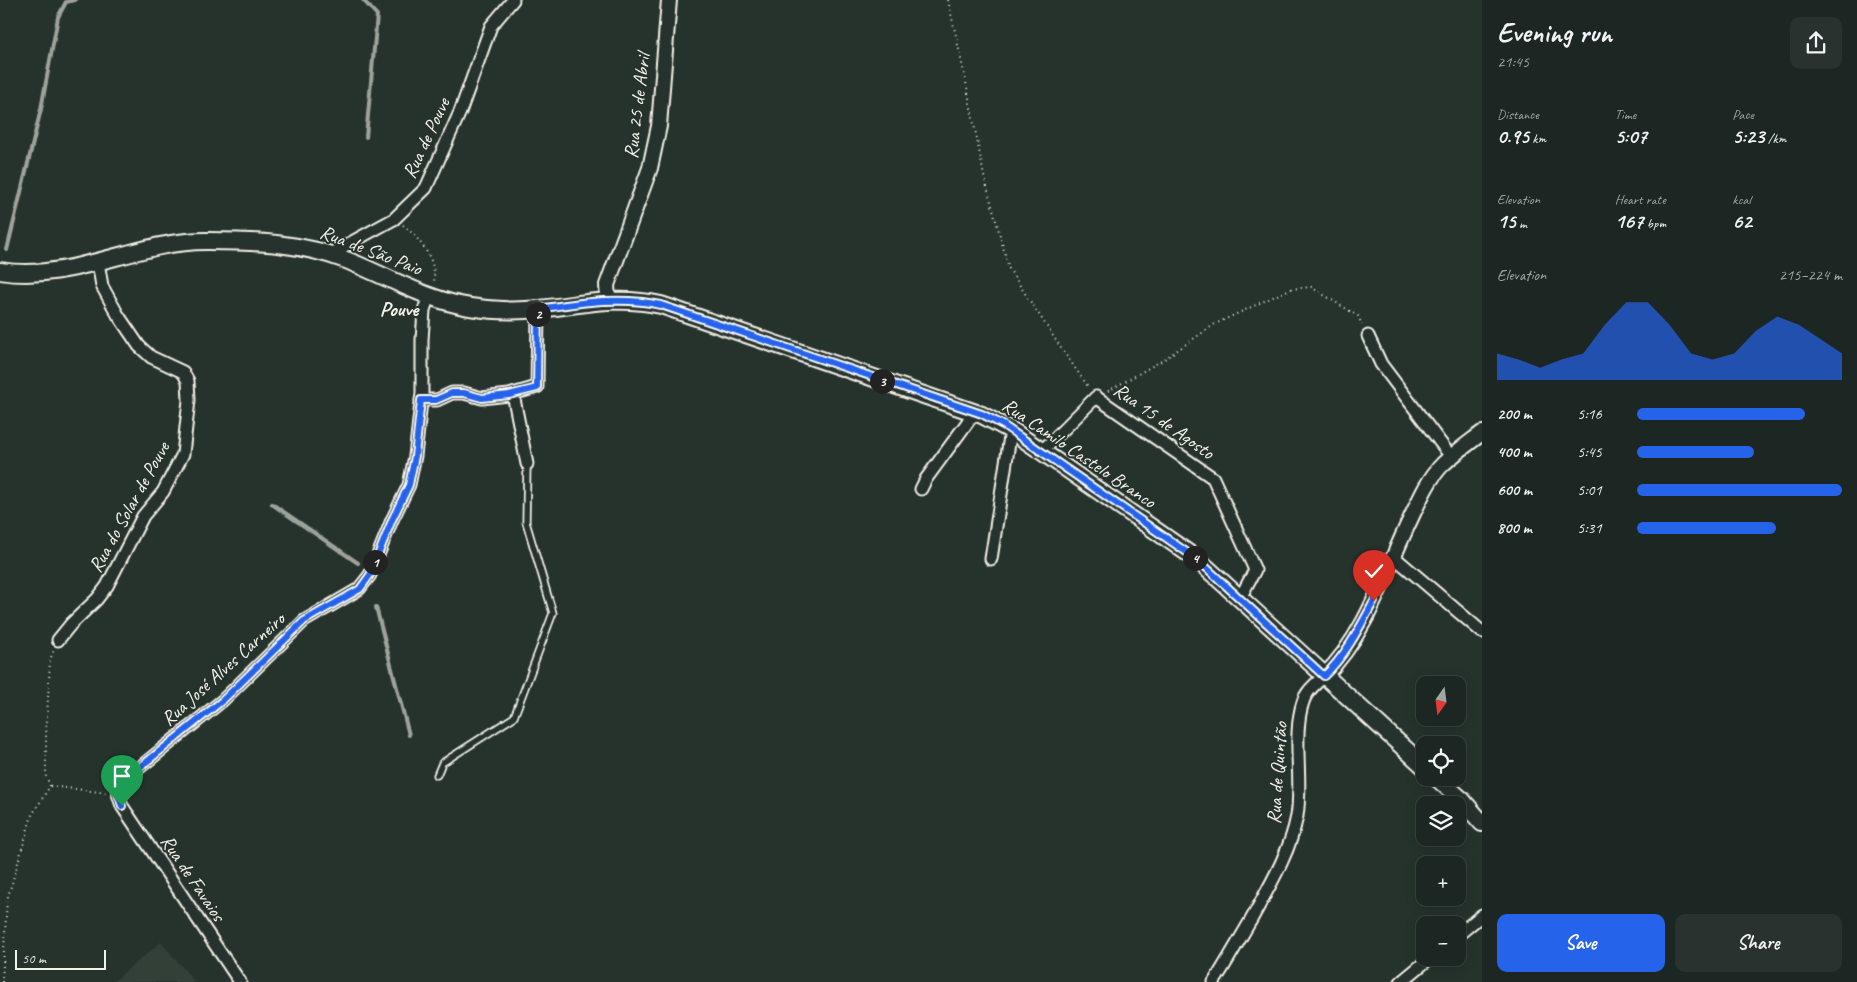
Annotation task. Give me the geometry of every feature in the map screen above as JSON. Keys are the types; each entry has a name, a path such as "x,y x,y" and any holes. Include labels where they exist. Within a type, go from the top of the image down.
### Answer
{"main road":[{"name":"Rua de São Paio","path":"0,271 44,273 180,242 282,243 330,254 429,296 460,305 489,309 538,309 608,300"},
{"name":"Rua Camilo Castelo Branco","path":"608,300 651,303 672,308 975,412 1010,430 1198,560 1416,759"},
{"path":"1446,786 1462,800 1482,823"}],"street":[{"name":"Rua de Pouve","path":"330,254 394,219 426,188 460,112 491,26 513,0"},
{"name":"Rua 25 de Abril","path":"608,300 607,285 650,168 659,126 669,0"},
{"name":"Rua do Solar de Pouve","path":"58,640 107,586 143,516 163,492 184,454 188,409 188,381 183,372 151,357 139,346 118,315 102,286 98,262"},
{"name":"Rua José Alves Carneiro","path":"118,794 139,768 223,700 304,621 360,589 370,575 392,520 409,485 415,456 421,400 424,310 429,296"},
{"path":"421,400 436,400 452,393 464,393 482,398 514,394 537,388 538,309"},
{"path":"1368,336 1381,364 1452,458"},
{"path":"514,394 527,464"},
{"name":"Rua 15 de Agosto","path":"1042,451 1096,397 1213,478 1255,570 1240,598"},
{"path":"921,489 926,479 975,412"},
{"path":"991,559 1010,430"},
{"path":"1324,676 1333,668 1352,640 1374,601 1422,494 1443,465 1482,433"},
{"path":"1393,556 1482,632"},
{"name":"Rua de Quintão","path":"1214,982 1275,878 1290,837 1298,806 1300,716 1303,700 1312,687 1324,676"},
{"name":"Rua de Favaios","path":"118,794 122,806 240,982"},
{"path":"1466,928 1482,915"},
{"path":"1401,982 1420,966"}],"lane":[{"path":"437,775 442,763 514,718 553,613 526,522 527,464"}],"path":[{"path":"948,0 984,176 1009,269 1060,348 1096,397 1163,360 1215,324 1290,290 1311,287 1358,316 1368,336"},
{"path":"394,219 410,231 431,260 434,278 429,296"},
{"path":"50,786 46,776 48,682 50,660 58,640"},
{"path":"50,786 118,794"},
{"path":"2,982 7,900 32,815 50,786"}],"shaded area":[{"path":"161,942 195,982 113,982"}],"waterway":[{"path":"7,250 41,109 58,17 66,2 75,0"},
{"path":"363,0 377,15 366,137"},
{"path":"272,504 358,563"},
{"path":"376,607 409,735"}],"district":[{"name":"Pouve","path":"399,309"}],"route":[{"path":"122,806 118,794 139,768 223,700 304,621 360,589 370,575 392,520 409,485 415,456 421,400 436,400 452,393 464,393 482,398 509,395 537,388 538,309 608,300 629,300 661,305 982,414 1003,425 1042,451 1198,560 1324,676 1333,668 1352,640 1374,601"}]}
